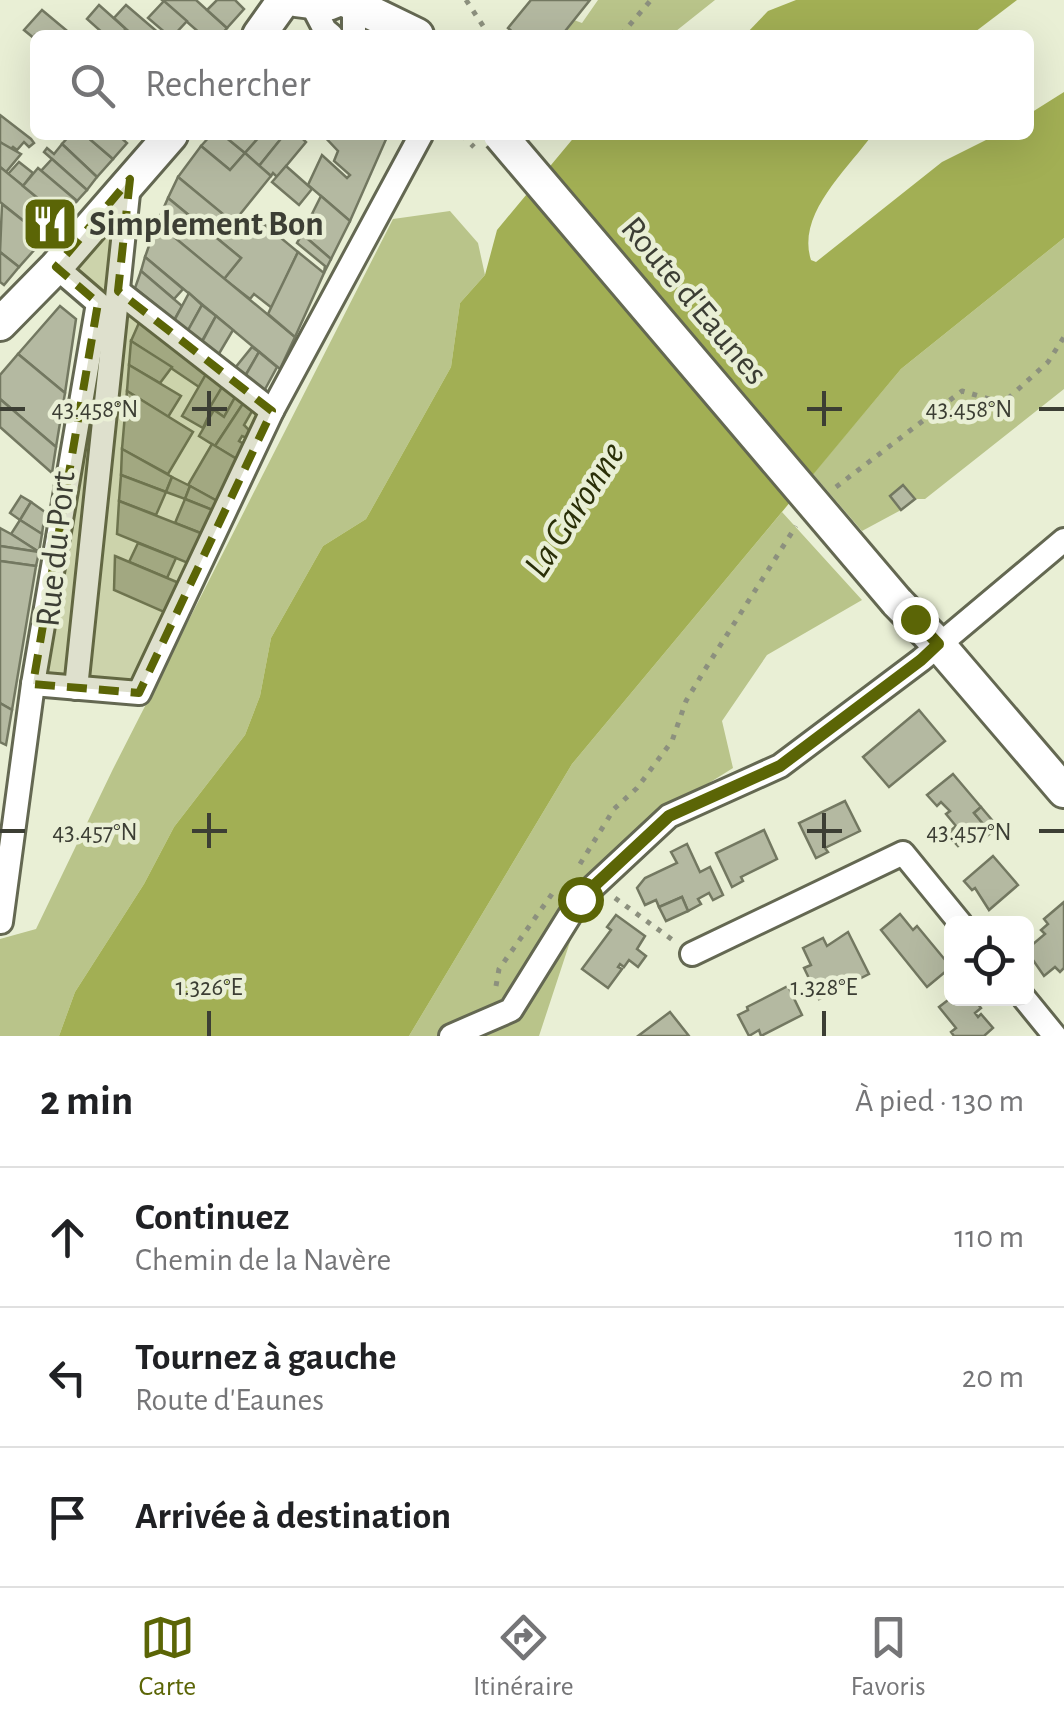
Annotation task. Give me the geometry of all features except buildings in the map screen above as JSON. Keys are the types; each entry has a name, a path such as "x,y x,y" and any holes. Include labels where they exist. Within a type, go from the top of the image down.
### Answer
{"main road":[{"path":"404,0 416,30"},
{"path":"271,30 326,6 402,30"},
{"path":"0,324 56,267 166,140"},
{"name":"Route d'Eaunes","path":"504,140 897,602 1064,791"}],"street":[{"path":"33,684 139,693 272,411 419,140"},
{"name":"Rue du Port","path":"76,688 130,179"},
{"path":"1,922 33,684 98,304 56,267"},
{"path":"118,291 272,411"},
{"path":"451,1036 511,1010 580,899 669,816 780,766 1064,540"},
{"path":"692,954 903,853 955,916"},
{"path":"1030,1006 1054,1036"}],"path":[{"path":"466,0 487,30"},
{"path":"626,30 652,0"},
{"path":"824,499 848,476 910,434 962,391 1002,403 1048,362 1064,336"},
{"path":"570,875 614,809 636,788 672,741 686,701 732,621 800,522"},
{"path":"596,884 692,954"},
{"path":"511,1010 495,995 499,969 560,886"}],"highlighted area":[{"path":"130,179 118,291 272,411 139,693 33,684 98,303 56,267"}],"shaded area":[{"path":"598,0 715,0 677,30 566,30 574,20 582,23"},
{"path":"450,211 478,243 485,275 460,303 451,367 366,519 323,546 271,638 260,696 245,735 174,827 144,884 75,992 59,1036 0,1036 0,939 36,929 113,769 393,219"},
{"path":"1064,238 1064,389 925,499 915,499 903,485 890,496 901,510 862,531 813,474 901,369"},
{"path":"782,512 862,600 767,655 722,721 733,768 642,825 590,881 539,1036 409,1036 572,764"}],"water":[{"path":"796,0 1017,0 978,30 750,30 768,11"},
{"name":"La Garonne","path":"1064,92 1064,238 901,369 572,764 409,1036 59,1036 75,992 144,884 174,827 245,735 260,696 271,638 323,546 366,519 451,367 460,303 485,275 497,230 572,140 868,140 817,209 808,243 811,260 816,262 942,162 986,140 1034,140 1034,111"}],"place":[{"name":"Simplement Bon","path":"50,224"}],"route":[{"path":"580,899 669,816 780,766 921,660 938,644 915,619"}]}
